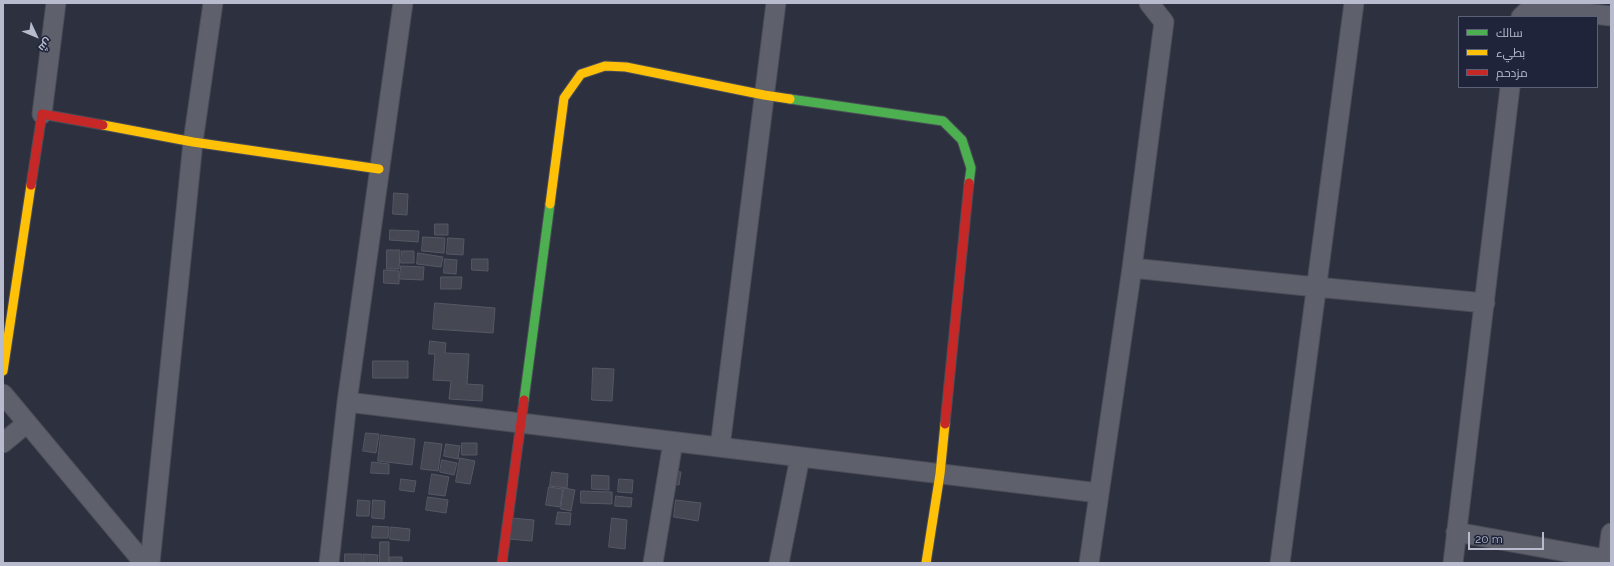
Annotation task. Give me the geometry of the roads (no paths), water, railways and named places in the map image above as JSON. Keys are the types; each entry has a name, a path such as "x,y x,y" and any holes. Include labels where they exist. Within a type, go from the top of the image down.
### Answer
{"street":[{"path":"3,371 42,114 56,3"},
{"path":"150,563 193,142 214,3"},
{"path":"329,563 346,402 403,3"},
{"path":"720,447 776,3"},
{"path":"1088,563 1132,268 1164,22 1149,3"},
{"path":"1280,563 1354,3"},
{"path":"1522,16 1532,7 1611,16"},
{"path":"502,563 564,98 581,74 605,66 626,67 764,95 943,121 962,140 971,168 940,474 926,563"},
{"path":"1453,563 1510,88"},
{"path":"42,114 193,142 379,169"},
{"path":"1132,268 1485,303"},
{"path":"3,394 144,563"},
{"path":"346,402 1099,493"},
{"path":"3,443 27,423"},
{"path":"653,563 673,442"},
{"path":"779,563 800,457"},
{"path":"1456,532 1608,561 1611,533"}]}
